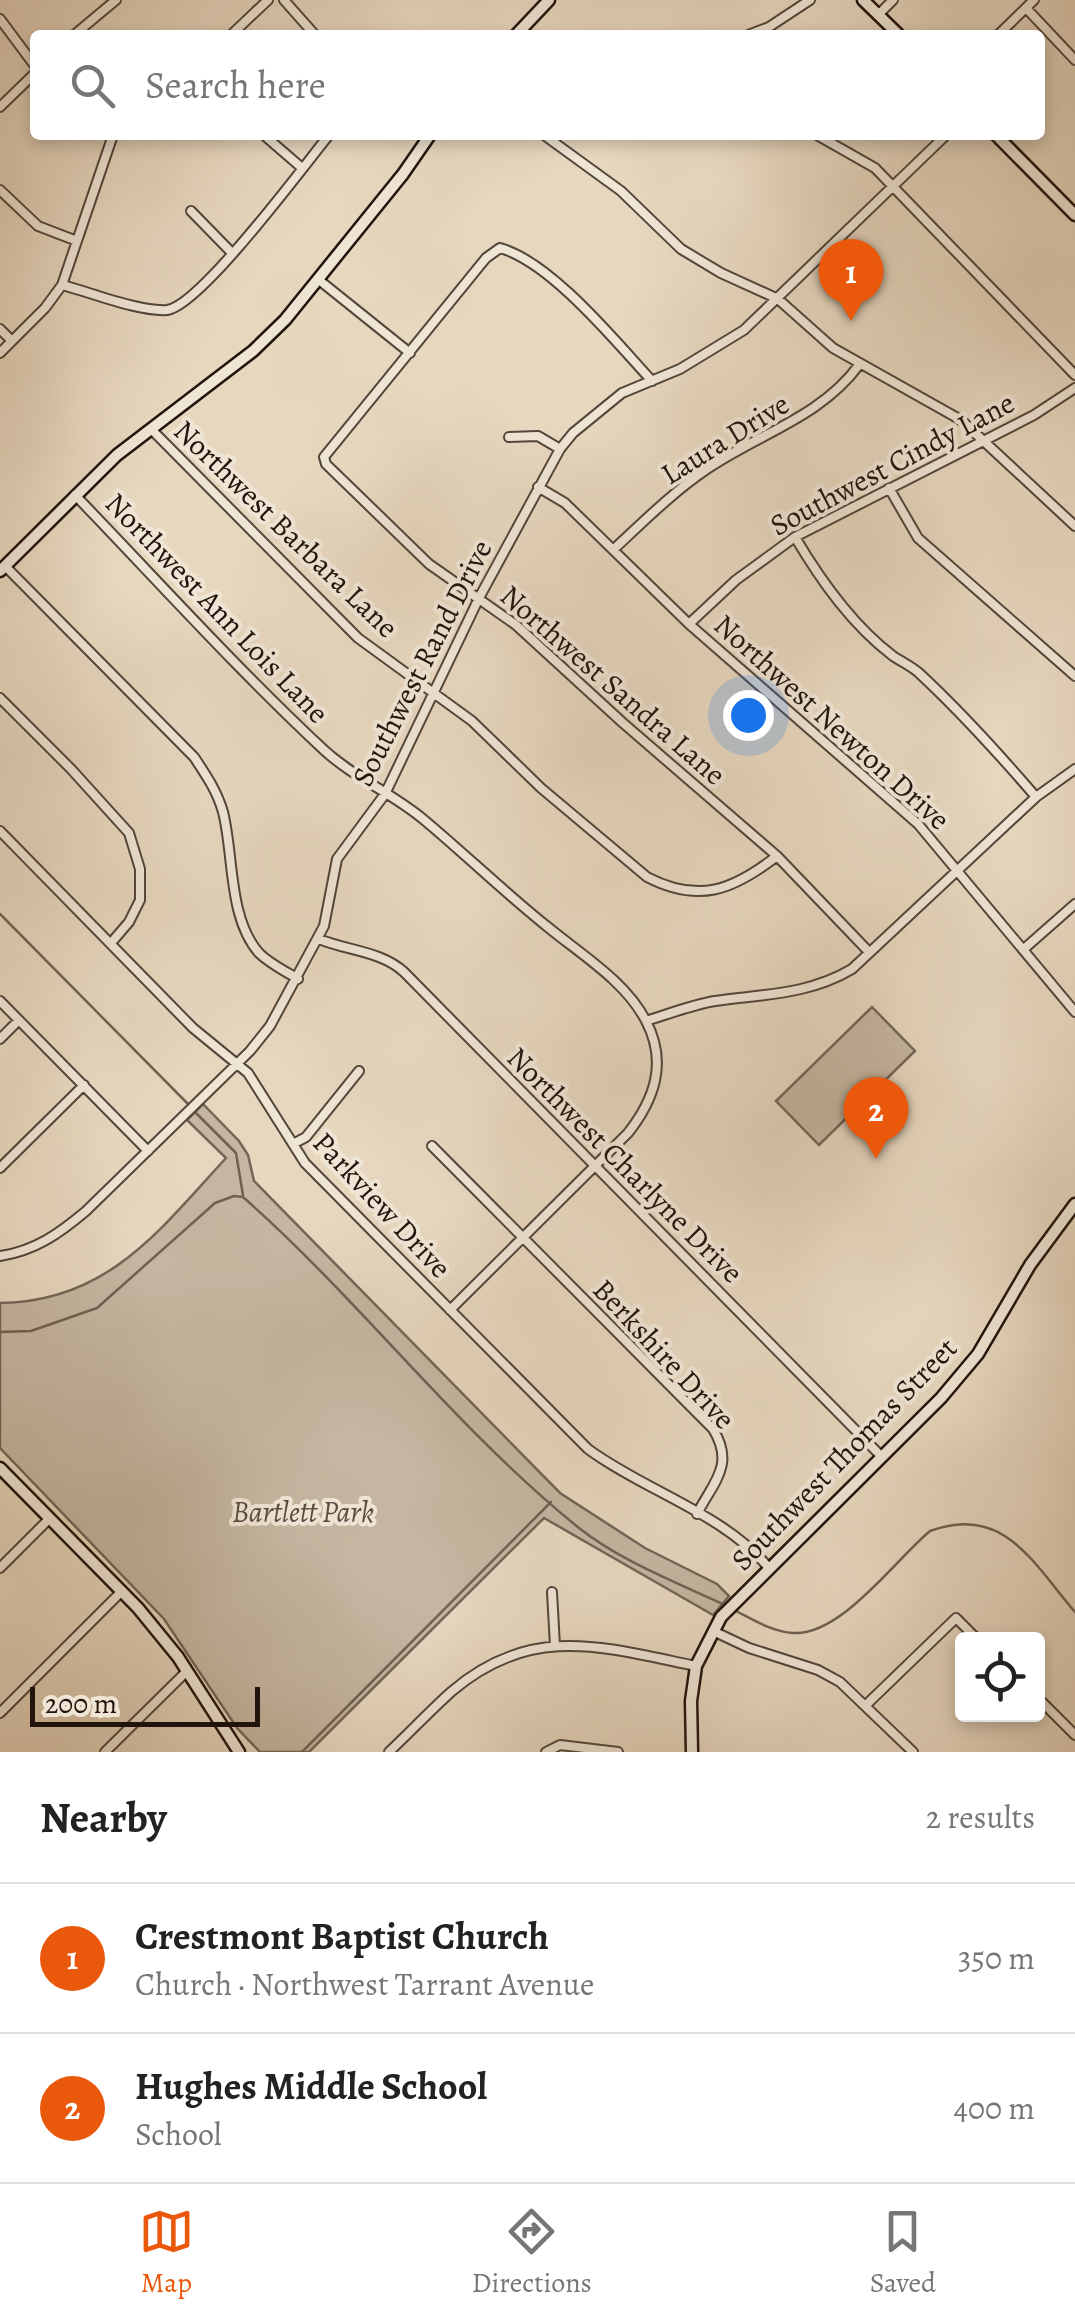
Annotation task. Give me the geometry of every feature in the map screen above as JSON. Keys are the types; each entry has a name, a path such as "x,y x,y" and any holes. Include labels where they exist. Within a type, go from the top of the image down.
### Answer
{"street":[{"path":"80,30 116,0"},
{"path":"236,30 268,0"},
{"path":"284,0 311,30"},
{"path":"761,30 810,0"},
{"path":"864,0 894,30"},
{"path":"1003,30 1034,0"},
{"path":"520,30 544,2"},
{"path":"878,15 892,2"},
{"path":"1026,8 1075,60"},
{"path":"0,19 30,63"},
{"path":"0,107 30,75"},
{"path":"0,353 46,308 62,285 111,140"},
{"path":"270,140 302,168"},
{"path":"62,285 155,310 172,310 188,302 326,140"},
{"path":"298,978 268,961 248,936 217,794 194,757 2,569 117,455 254,350 319,280 422,140"},
{"path":"551,140 621,191 681,250 778,299 833,348 961,420 1075,526"},
{"path":"827,140 875,168 1075,375"},
{"name":"Southwest Rand Drive","path":"0,1256 34,1248 59,1234 262,1038 318,939 328,914 338,859 385,794 478,598 538,486 573,433 622,393 724,345 778,299 941,140"},
{"path":"1001,140 1075,215"},
{"path":"0,190 38,226 77,241"},
{"path":"191,211 232,252"},
{"path":"319,280 410,353 494,252 500,248 518,253 604,329 652,381"},
{"path":"0,329 12,341"},
{"name":"Northwest Sandra Lane","path":"410,353 324,457 326,464 430,564 516,624 622,724 777,856 869,952"},
{"name":"Laura Drive","path":"613,550 708,468 814,409 859,365"},
{"name":"Southwest Cindy Lane","path":"688,624 736,580 796,537 1034,415 1075,388"},
{"name":"Northwest Barbara Lane","path":"152,429 358,638 472,721 541,788 647,878 667,888 708,892 736,883 777,856"},
{"path":"508,437 538,436 560,449"},
{"name":"Northwest Newton Drive","path":"538,486 565,503 688,624 886,794 958,869 1075,1012"},
{"path":"889,488 918,538 1075,676"},
{"name":"Northwest Ann Lois Lane","path":"75,495 326,752 421,817 495,885 605,973 646,1022"},
{"path":"796,537 812,565 856,622 893,656 915,670 976,728 1036,797"},
{"path":"0,698 129,833 140,869 140,900 130,922 111,943"},
{"path":"450,1310 628,1134 652,1098 656,1080 655,1056 646,1022 698,1004 800,991 852,969 1036,797 1075,769"},
{"name":"Parkview Drive","path":"0,831 193,1028 258,1086 318,1177 588,1449 614,1468 739,1537 769,1568"},
{"path":"1025,948 1075,904"},
{"name":"Northwest Charlyne Drive","path":"318,939 339,948 388,958 881,1456"},
{"path":"0,1000 148,1151"},
{"path":"0,1040 19,1020"},
{"path":"293,1144 306,1137 359,1071"},
{"path":"0,1168 84,1085"},
{"name":"Berkshire Drive","path":"432,1146 713,1429 724,1452 724,1463 697,1514"},
{"name":"Southwest Thomas Street","path":"692,1752 691,1701 696,1666 721,1617 940,1398 978,1354 1030,1266 1075,1204"},
{"path":"0,1468 122,1591 178,1656 239,1752"},
{"path":"0,1568 50,1518"},
{"path":"0,1712 122,1591"},
{"path":"552,1592 555,1646"},
{"path":"866,1705 956,1618 970,1632"},
{"path":"713,1631 840,1682 913,1752"},
{"path":"390,1752 452,1691 484,1668 539,1647 594,1646 696,1666"},
{"path":"106,1752 186,1672"},
{"path":"1045,1705 1075,1736"},
{"path":"546,1752 560,1745 618,1752"}],"green space":[{"path":"872,1007 915,1051 819,1145 776,1101"},
{"name":"Bartlett Park","path":"203,1104 239,1141 248,1155 254,1181 560,1493 645,1548 717,1584 729,1596 713,1615 544,1518 309,1752 260,1752 237,1728 164,1619 0,1448 0,1303 71,1290 101,1276 153,1236 226,1158 187,1120"}],"waterway":[{"path":"0,914 189,1105"},
{"path":"194,1111 236,1153 243,1195"},
{"path":"0,1332 31,1331 97,1308 215,1203 243,1197 534,1490 579,1528 632,1562 727,1606"},
{"path":"302,1752 551,1502"},
{"path":"734,1610 777,1630 811,1631 848,1610 930,1531 978,1525 1014,1543 1075,1612"}],"place":[{"name":"Crestmont Baptist Church","path":"851,321"},
{"name":"Hughes Middle School","path":"876,1159"}]}
